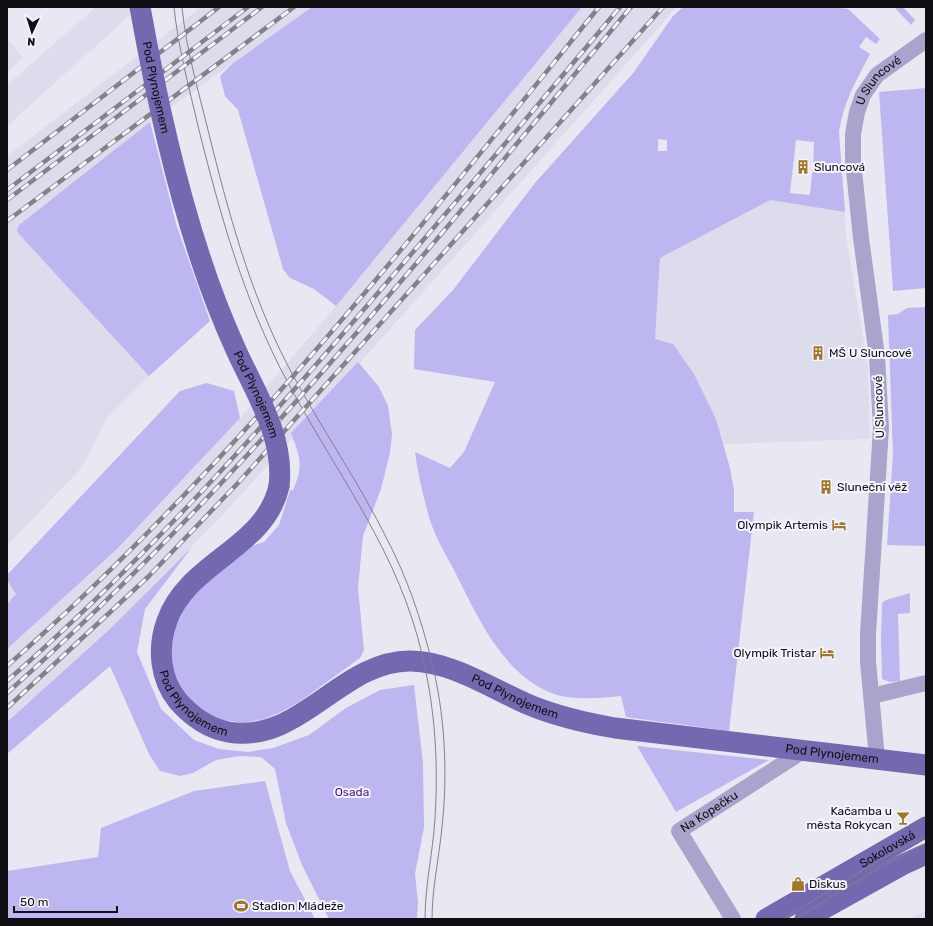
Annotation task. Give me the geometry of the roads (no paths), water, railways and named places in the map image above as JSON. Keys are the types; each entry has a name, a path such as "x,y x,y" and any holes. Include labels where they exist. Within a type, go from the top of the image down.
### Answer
{"main road":[{"name":"Pod Plynojemem","path":"140,7 165,129 183,203 212,293 264,412 275,441 280,463 279,486 274,503 261,523 249,536 187,589 172,608 165,625 161,652 165,679 179,702 191,714 205,724 231,732 249,733 267,730 294,718 363,674 386,664 411,661 436,665 455,671 532,706 569,719 615,728 926,765"},
{"name":"Sokolovská","path":"766,919 926,827"},
{"name":"Sokolovská","path":"805,919 902,865 926,854"}],"street":[{"name":"U Sluncové","path":"877,758 868,662 868,634 881,428 877,356 861,238 853,160 852,134 863,95 877,75 926,40"},
{"path":"872,696 926,683"},
{"name":"Na Kopečku","path":"733,919 679,831 806,750"}],"tram line":[{"path":"174,7 184,67 206,159 224,224 258,320 304,413 376,536 406,601 417,635 428,680 436,749 435,818 426,894 425,919"},
{"path":"182,7 186,38 223,190 241,250 261,308 287,364 364,496 395,555 418,613 427,644 436,679 442,721 445,764 444,806 433,896 432,919"},
{"path":"783,919 878,861 926,836"},
{"path":"795,919 881,867 926,843"}],"railway":[{"path":"7,170 219,7"},
{"path":"7,190 248,7"},
{"path":"7,200 262,7"},
{"path":"7,221 294,7"},
{"path":"7,666 89,591 167,513 243,432 388,265 599,7"},
{"path":"7,681 112,584 212,481 307,375 429,234 620,7"},
{"path":"7,693 92,614 174,532 254,448 407,274 631,7"},
{"path":"7,708 149,576 238,483 663,7"}],"place":[{"name":"Sluncová","path":"803,167"},
{"name":"MŠ U Sluncové","path":"818,353"},
{"name":"Sluneční věž","path":"826,487"},
{"name":"Olympik Artemis","path":"839,525"},
{"name":"Olympik Tristar","path":"827,653"},
{"name":"Kačamba u města Rokycan","path":"903,818"},
{"name":"Diskus","path":"798,884"},
{"name":"Stadion Mládeže","path":"241,906"}],"park label":[{"name":"Osada","path":"352,792"}]}
